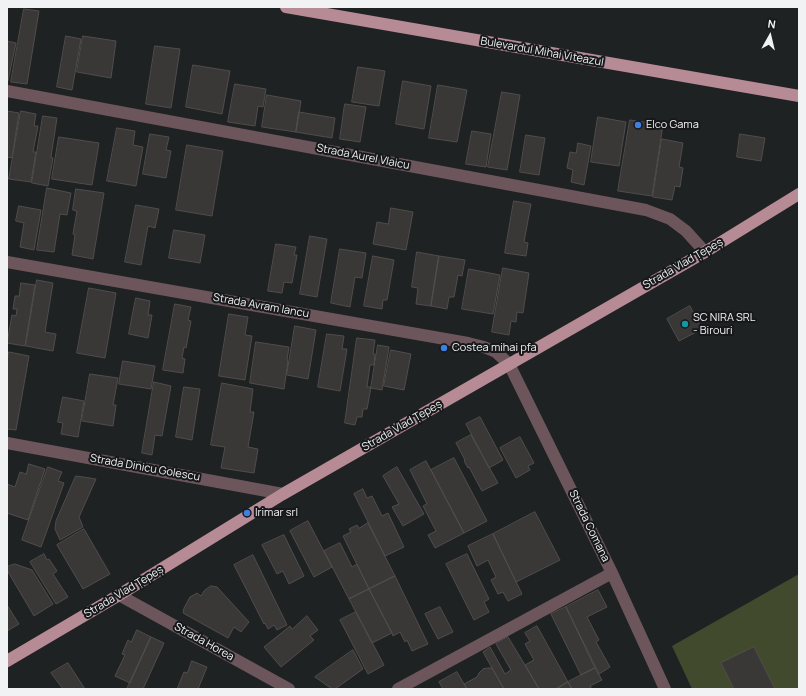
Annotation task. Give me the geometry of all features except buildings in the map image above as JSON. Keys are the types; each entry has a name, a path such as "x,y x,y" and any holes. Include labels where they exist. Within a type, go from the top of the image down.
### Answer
{"main road":[{"name":"Bulevardul Mihai Viteazul","path":"286,7 799,96"},
{"name":"Strada Vlad Țepeș","path":"7,661 119,595 283,494 705,252 799,194"}],"street":[{"name":"Strada Aurel Vlaicu","path":"7,91 646,210 670,219 686,231 705,252"},
{"name":"Strada Avram Iancu","path":"7,262 484,346 496,352 509,364"},
{"name":"Strada Comana","path":"509,364 612,573 665,689"},
{"name":"Strada Dinicu Golescu","path":"7,443 283,494"},
{"path":"398,689 612,573"},
{"name":"Strada Horea","path":"119,595 289,689"}],"green space":[{"path":"799,574 799,689 692,689 672,646"}],"place":[{"name":"Elco Gama","path":"638,125"},
{"name":"SC NIRA SRL - Birouri","path":"685,324"},
{"name":"Costea mihai pfa","path":"444,348"},
{"name":"Irimar srl","path":"247,513"}]}
